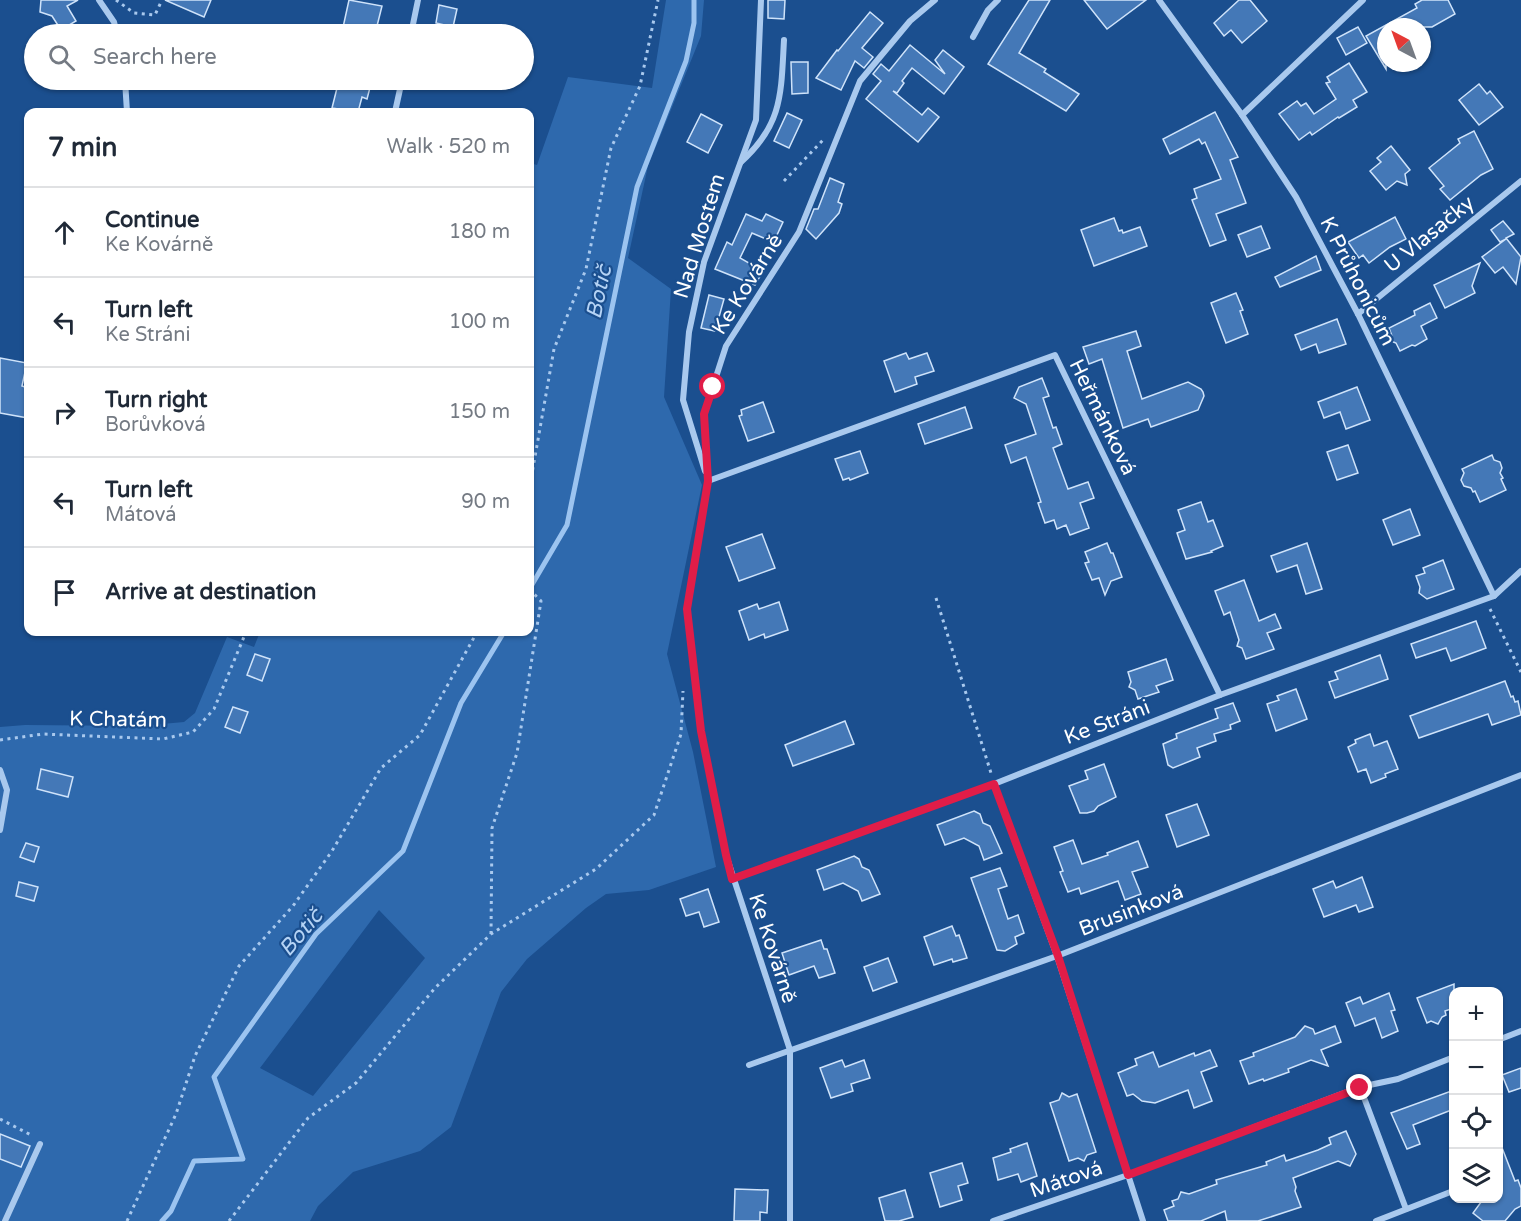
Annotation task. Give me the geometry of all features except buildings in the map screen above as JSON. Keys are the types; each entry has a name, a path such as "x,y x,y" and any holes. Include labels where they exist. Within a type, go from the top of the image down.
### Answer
{"street":[{"path":"99,0 114,24"},
{"path":"413,24 418,0"},
{"name":"Nad Mostem","path":"708,481 683,400 689,332 704,262 756,120 761,0"},
{"name":"Ke Kovárně","path":"790,1221 790,1050 726,855 701,731 687,609 708,481 704,414 726,346 799,232 860,81 910,21 935,0"},
{"path":"973,37 988,10 998,0"},
{"name":"K Průhonicům","path":"1159,0 1242,115 1296,197 1358,314 1494,596"},
{"path":"1242,115 1364,0"},
{"path":"738,165 755,150 774,121 780,100 784,40"},
{"path":"126,90 127,108"},
{"path":"396,108 400,90"},
{"name":"U Vlasačky","path":"1358,314 1521,181"},
{"name":"Heřmánková","path":"708,481 1055,356 1220,695"},
{"path":"1494,596 1521,572"},
{"name":"Ke Stráni","path":"732,879 994,784 1220,695 1494,596"},
{"path":"0,770 7,790 0,830"},
{"name":"Brusinková","path":"749,1065 1058,956 1521,775"},
{"path":"994,784 1058,956 1143,1221"},
{"path":"1503,1038 1521,1031"},
{"name":"Mátová","path":"993,1221 1128,1175 1360,1088 1398,1079 1449,1059"},
{"path":"1360,1088 1406,1209"},
{"path":"5,1221 40,1144"},
{"path":"1376,1221 1449,1193"}],"path":[{"path":"116,0 134,13 155,15 162,0"},
{"path":"534,462 554,349 586,269 611,148 640,86 658,0"},
{"path":"784,181 820,142 839,133"},
{"path":"491,934 492,828 517,753 542,601 534,594"},
{"path":"1494,596 1488,606 1520,670"},
{"path":"936,598 994,784"},
{"name":"K Chatám","path":"0,740 44,734 163,740 193,732 214,709 244,636"},
{"path":"128,1221 176,1114 195,1056 239,966 293,906 332,851 381,768 420,735 475,636"},
{"path":"229,1221 308,1118 356,1083 435,988 491,934 596,869 654,815 681,734 683,688"},
{"path":"0,1119 31,1133 40,1144"}],"shaded area":[{"path":"666,0 704,0 701,36 648,166 628,258 671,289 664,397 702,485 667,654 693,752 716,867 649,890 606,894 586,908 527,959 501,992 451,1127 420,1151 353,1172 318,1206 310,1221 0,1221 0,727 25,725 140,726 184,722 195,713 227,637 254,647 258,636 534,636 534,164 537,165 568,77 652,88","holes":["379,910 425,958 313,1096 260,1068"]}],"waterway":[{"name":"Botič","path":"534,581 567,525 637,187 686,61 694,23 694,0"},
{"name":"Botič","path":"162,1221 171,1211 194,1161 243,1159 214,1077 316,934 403,851 461,703 502,636"}],"route":[{"path":"713,387 704,414 708,481 687,609 701,731 732,879 994,784 1058,956 1128,1175 1360,1088"}]}
